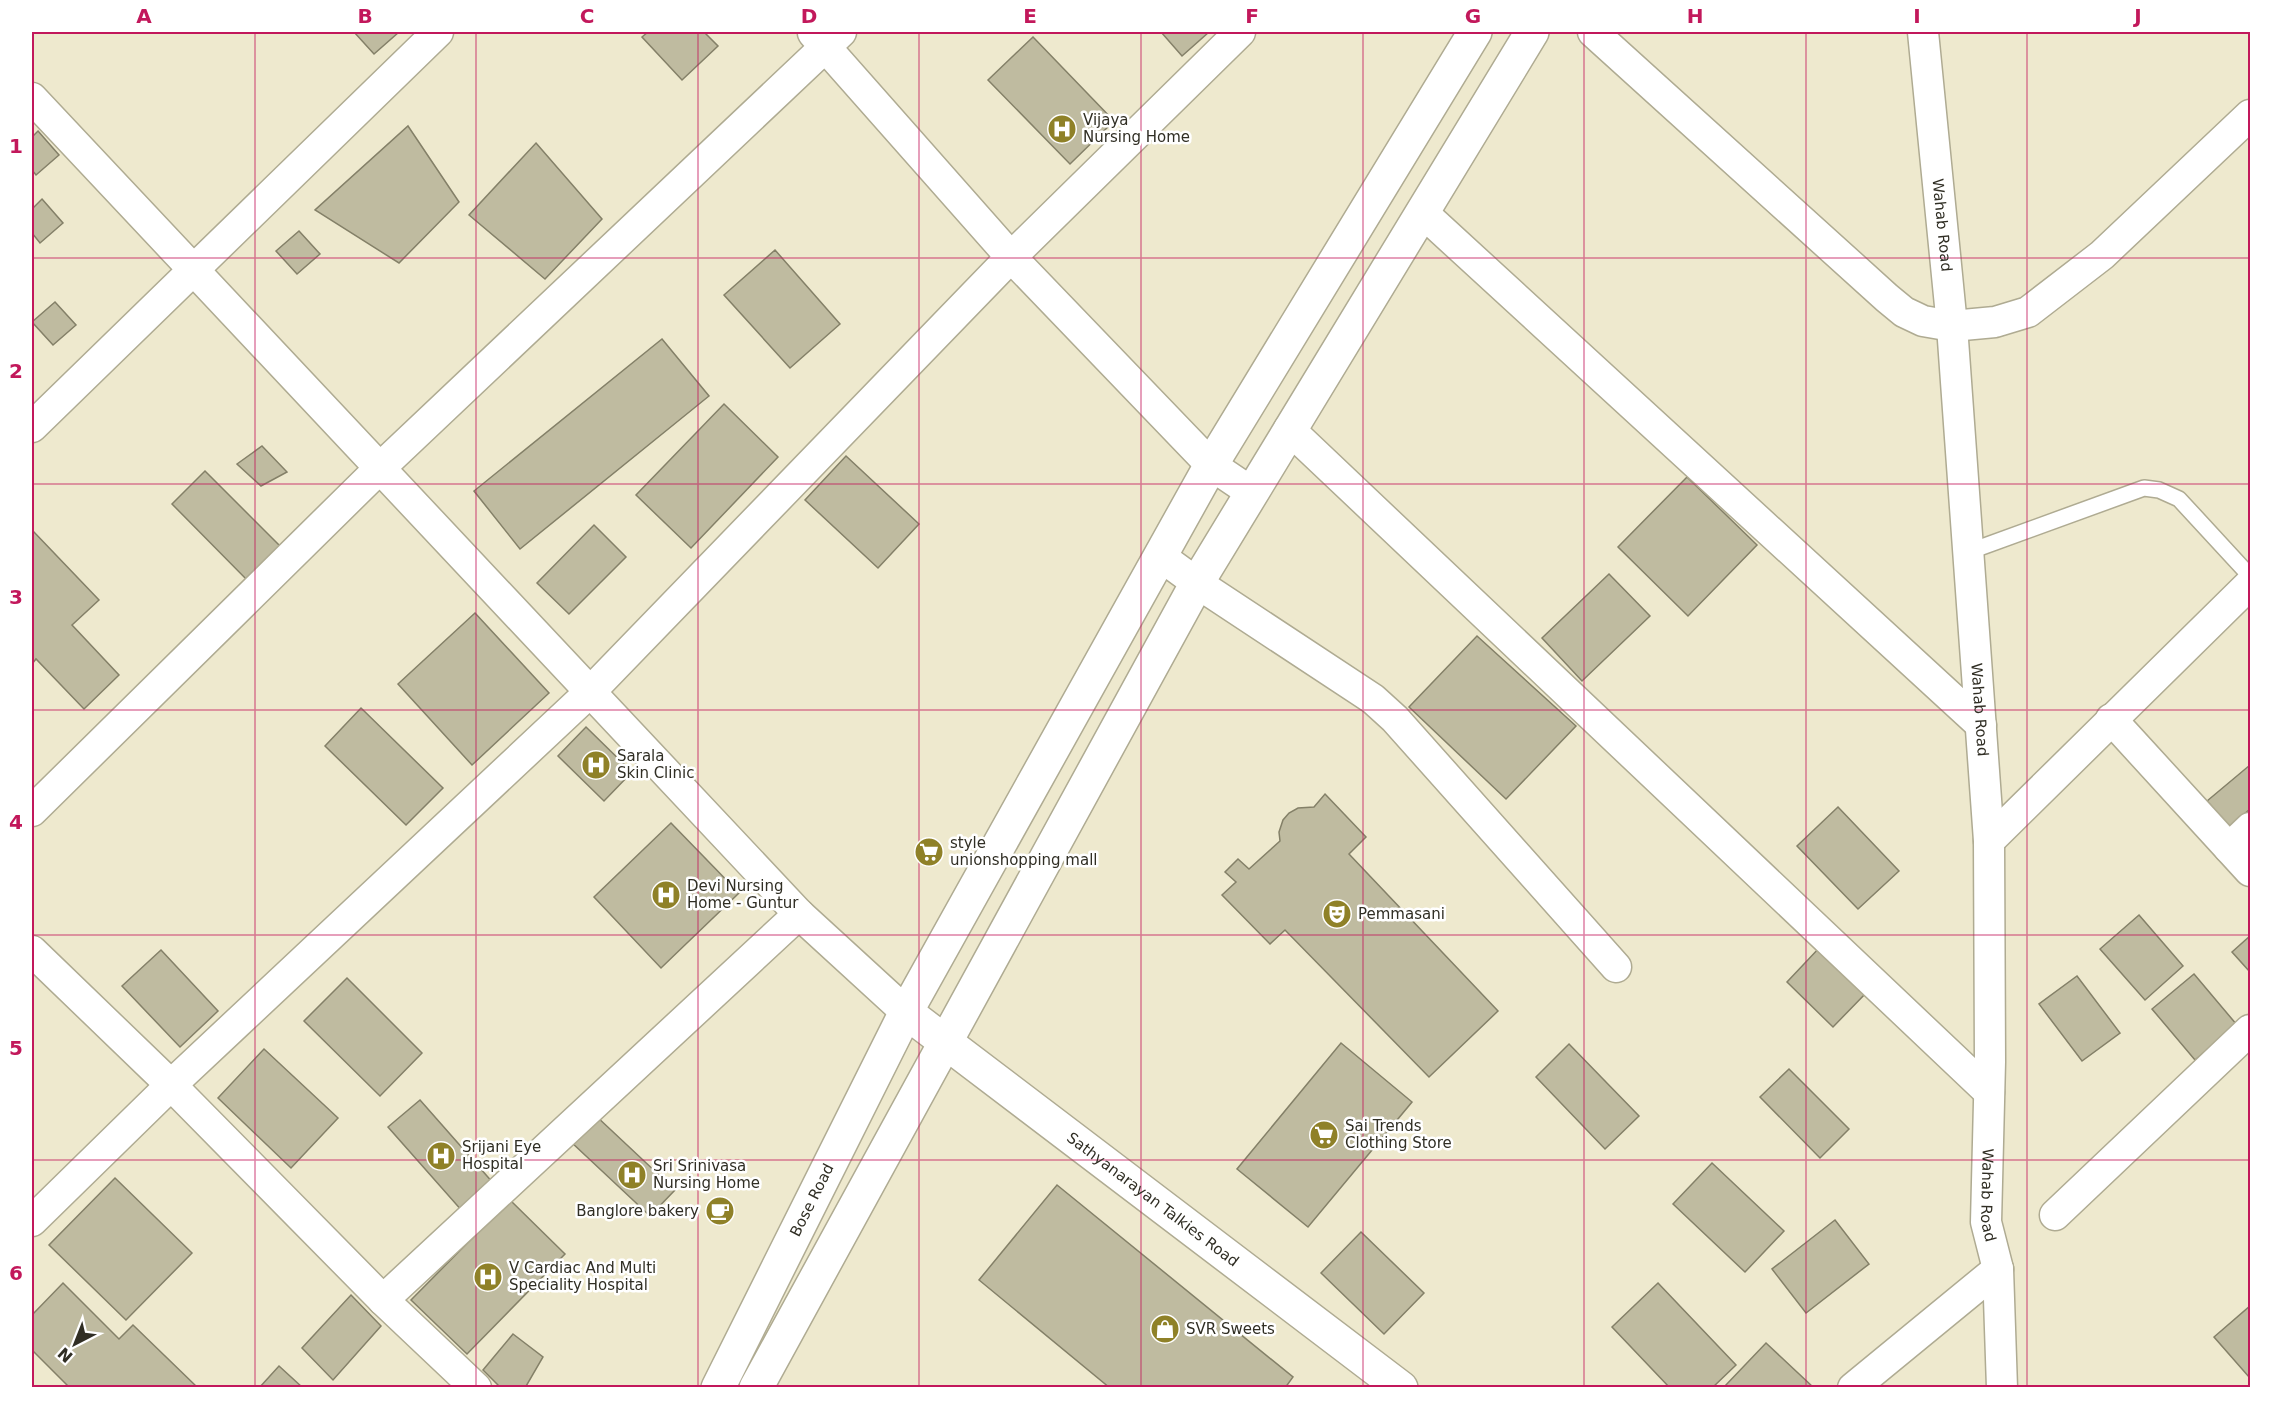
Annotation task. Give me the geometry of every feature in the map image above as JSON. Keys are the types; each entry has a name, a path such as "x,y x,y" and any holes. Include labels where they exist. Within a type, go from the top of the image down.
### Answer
{"main road":[{"name":"Bose Road","path":"718,1388 906,1012 1160,556 1211,465 1475,32"},
{"path":"756,1388 1197,583 1532,32"},
{"name":"Sathyanarayan Talkies Road","path":"906,1012 1401,1388"}],"street":[{"path":"32,427 438,32"},
{"path":"32,1221 171,1085 590,692 1011,256 1240,32"},
{"path":"1593,32 1904,312 1923,321 1952,326 1995,322 2028,312 2102,255 2250,115"},
{"name":"Wahab Road","path":"1923,32 1952,326 1989,841 1989,1092 1986,1222 1998,1269 2002,1388"},
{"path":"32,811 380,468 825,37 1011,256 1211,465 1251,492"},
{"path":"32,98 799,914 906,1012"},
{"path":"1422,212 1981,725"},
{"path":"1289,429 1989,1092"},
{"path":"1160,556 1373,699 1395,719 1616,967"},
{"path":"1989,841 2250,584"},
{"path":"2112,719 2240,838 2250,871"},
{"path":"383,1300 799,914"},
{"path":"32,951 171,1085 383,1300 476,1388"},
{"path":"2055,1215 2250,1030"},
{"path":"1853,1388 1998,1269"}],"lane":[{"path":"1968,552 2144,488 2159,490 2179,499 2250,576"}],"building":[{"path":"354,32 399,32 374,54"},
{"path":"648,32 704,32 718,46 682,80 642,37"},
{"path":"1161,32 1209,32 1182,56"},
{"path":"1033,37 1114,121 1070,164 988,80"},
{"path":"408,126 459,202 399,263 315,210"},
{"path":"38,131 59,155 36,175 32,170 32,137"},
{"path":"536,143 602,219 545,279 469,215"},
{"path":"42,199 63,223 40,243 32,233 32,209"},
{"path":"299,231 320,254 297,274 276,251"},
{"path":"775,250 840,324 790,368 724,295"},
{"path":"55,302 76,325 53,345 32,322"},
{"path":"662,339 709,396 520,549 474,491"},
{"path":"724,404 778,457 691,548 636,495"},
{"path":"262,446 287,472 261,486 237,464"},
{"path":"846,456 919,524 878,568 805,500"},
{"path":"205,471 281,547 248,581 172,504"},
{"path":"1687,477 1757,545 1688,616 1618,547"},
{"path":"594,525 626,557 569,614 537,583"},
{"path":"33,531 99,600 72,625 119,675 84,709 36,659 32,664"},
{"path":"1609,574 1650,616 1582,681 1542,638"},
{"path":"475,613 549,693 472,765 398,684"},
{"path":"1477,636 1576,726 1506,799 1409,707"},
{"path":"361,708 443,788 406,825 325,746"},
{"name":"Sarala Skin Clinic","path":"586,727 632,772 604,801 558,756"},
{"path":"2250,765 2250,809 2229,827 2207,801"},
{"path":"1325,794 1366,837 1349,854 1498,1011 1429,1077 1285,930 1270,944 1222,895 1236,882 1225,872 1238,859 1249,869 1280,841 1279,832 1283,820 1289,813 1298,808 1314,807"},
{"path":"1838,807 1899,871 1858,909 1797,846"},
{"name":"Devi Nursing Home - Guntur","path":"671,823 739,893 661,968 594,897"},
{"path":"2139,915 2183,966 2145,1000 2100,949"},
{"path":"2250,936 2250,972 2232,952"},
{"path":"1820,947 1866,993 1833,1027 1787,982"},
{"path":"161,950 218,1011 180,1047 122,986"},
{"path":"2194,974 2237,1025 2195,1060 2152,1009"},
{"path":"2077,976 2120,1033 2082,1061 2039,1004"},
{"path":"347,978 422,1053 380,1096 304,1021"},
{"name":"Sai Trends Clothing Store","path":"1341,1043 1412,1102 1308,1227 1237,1169"},
{"path":"1569,1044 1639,1116 1605,1149 1536,1077"},
{"path":"264,1049 338,1118 291,1168 218,1098"},
{"path":"1789,1069 1849,1129 1820,1158 1760,1097"},
{"name":"Srijani Eye Hospital","path":"420,1100 494,1184 463,1212 388,1127"},
{"name":"Sri Srinivasa Nursing Home","path":"595,1115 675,1190 650,1216 570,1141"},
{"path":"1712,1163 1784,1231 1745,1272 1673,1204"},
{"path":"115,1178 192,1253 126,1320 49,1245"},
{"path":"1057,1185 1293,1377 1285,1388 1110,1388 979,1280"},
{"name":"V Cardiac And Multi Speciality Hospital","path":"510,1200 565,1254 467,1354 411,1300"},
{"path":"1835,1220 1869,1264 1806,1313 1772,1269"},
{"path":"1361,1232 1424,1293 1384,1334 1321,1273"},
{"path":"63,1283 119,1339 133,1325 197,1387 70,1388 32,1350 32,1315"},
{"path":"1658,1283 1736,1365 1712,1388 1670,1388 1612,1327"},
{"path":"351,1295 381,1326 333,1380 302,1348"},
{"path":"2250,1306 2250,1375 2249,1377 2214,1337"},
{"path":"513,1334 543,1357 525,1388 501,1388 483,1370"},
{"path":"1766,1343 1814,1388 1724,1387"},
{"path":"279,1366 303,1388 259,1388"}],"place":[{"name":"Vijaya Nursing Home","path":"1062,129"},
{"name":"Sarala Skin Clinic","path":"596,765"},
{"name":"style unionshopping mall","path":"929,852"},
{"name":"Devi Nursing Home - Guntur","path":"666,895"},
{"name":"Pemmasani","path":"1337,914"},
{"name":"Sai Trends Clothing Store","path":"1324,1135"},
{"name":"Srijani Eye Hospital","path":"441,1156"},
{"name":"Sri Srinivasa Nursing Home","path":"632,1175"},
{"name":"Banglore bakery","path":"720,1211"},
{"name":"V Cardiac And Multi Speciality Hospital","path":"488,1277"},
{"name":"SVR Sweets","path":"1165,1329"}]}
